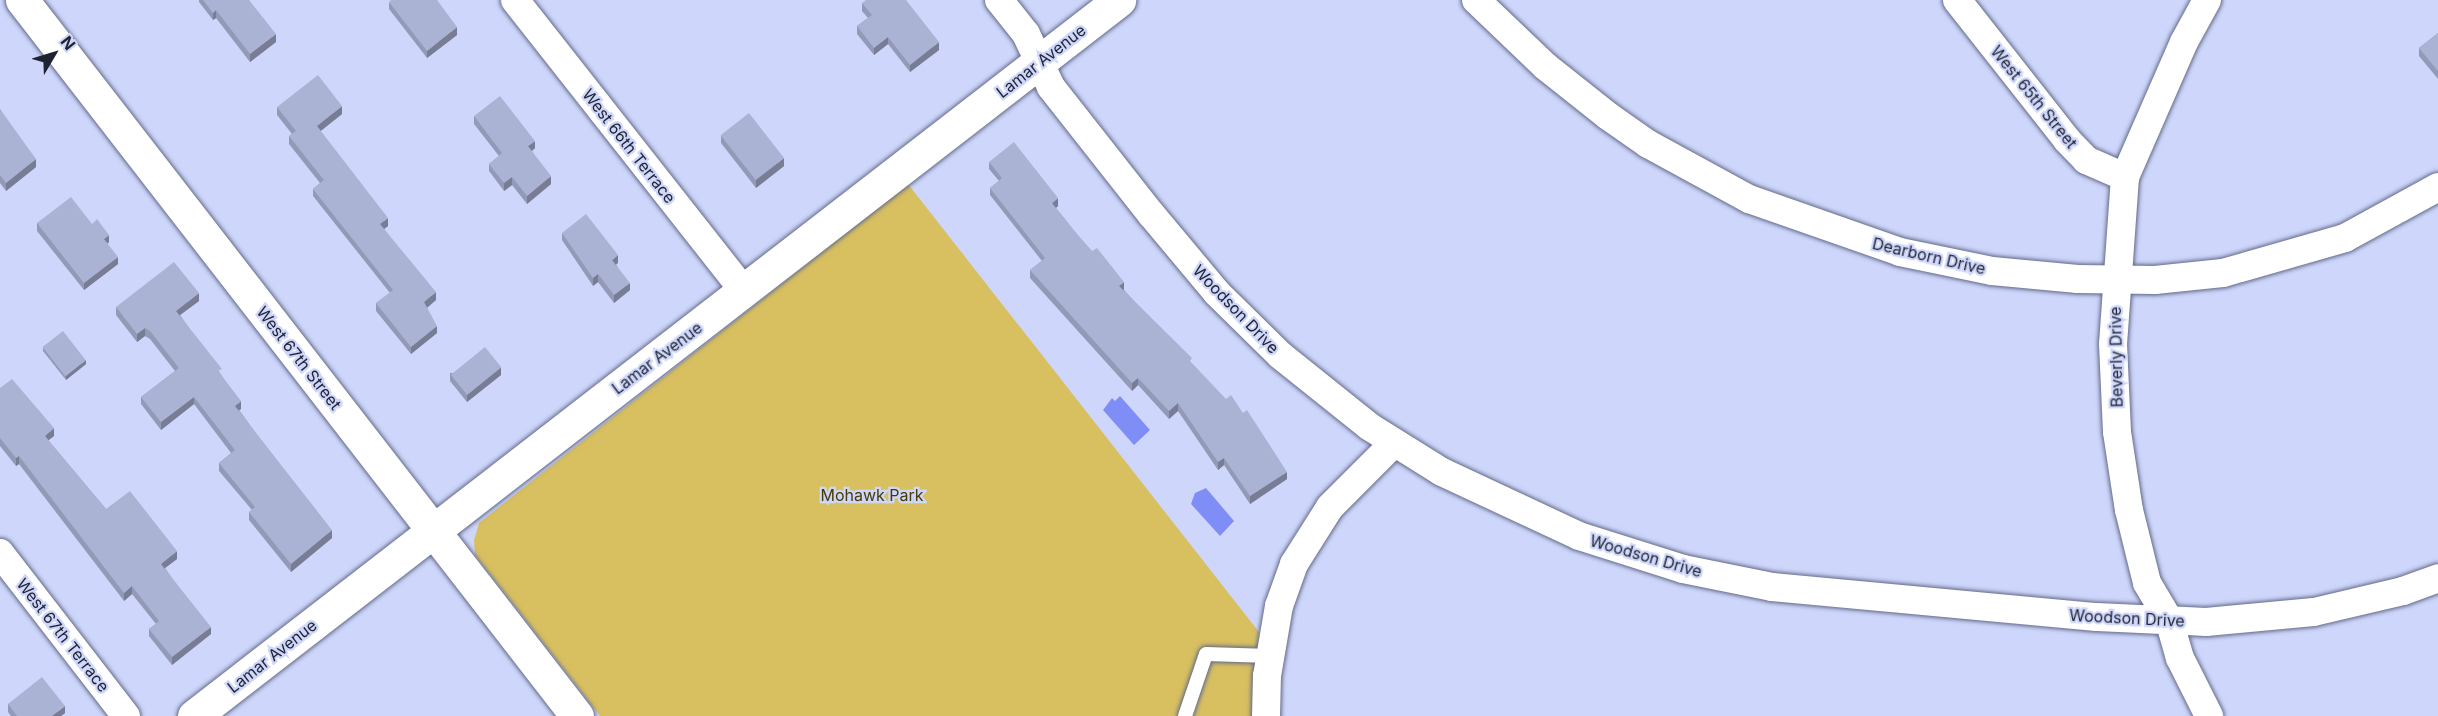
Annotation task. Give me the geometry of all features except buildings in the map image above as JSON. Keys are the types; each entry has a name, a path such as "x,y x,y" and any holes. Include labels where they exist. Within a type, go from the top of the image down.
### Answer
{"street":[{"name":"West 67th Street","path":"21,0 577,716"},
{"name":"West 66th Terrace","path":"515,0 744,291"},
{"name":"Woodson Drive","path":"999,0 1026,34 1058,96 1217,293 1280,355 1394,443 1510,507 1579,536 1683,569 1772,587 2206,622 2314,612 2403,591 2438,578"},
{"name":"Lamar Avenue","path":"194,716 1119,0"},
{"name":"Dearborn Drive","path":"1476,0 1545,66 1608,116 1648,144 1749,199 1900,252 1992,271 2117,280 2200,276 2264,264 2345,238 2438,187"},
{"name":"West 65th Street","path":"1957,0 2067,140 2086,160 2125,177"},
{"name":"Beverly Drive","path":"2207,0 2184,42 2125,177 2113,344 2119,443 2129,510 2147,583 2169,620 2180,658 2209,716"},
{"path":"1266,716 1271,656 1279,606 1294,564 1330,507 1394,443"},
{"name":"West 67th Terrace","path":"0,553 126,716"}],"lane":[{"path":"1185,716 1206,654 1271,656"}],"green space":[{"name":"Mohawk Park","path":"908,184 1259,632 1252,716 600,716 475,555 474,540 479,523"}],"water":[{"path":"1120,396 1150,430 1134,445 1103,410 1112,398 1115,401"},
{"path":"1206,488 1234,521 1220,536 1191,504 1195,493"}]}
